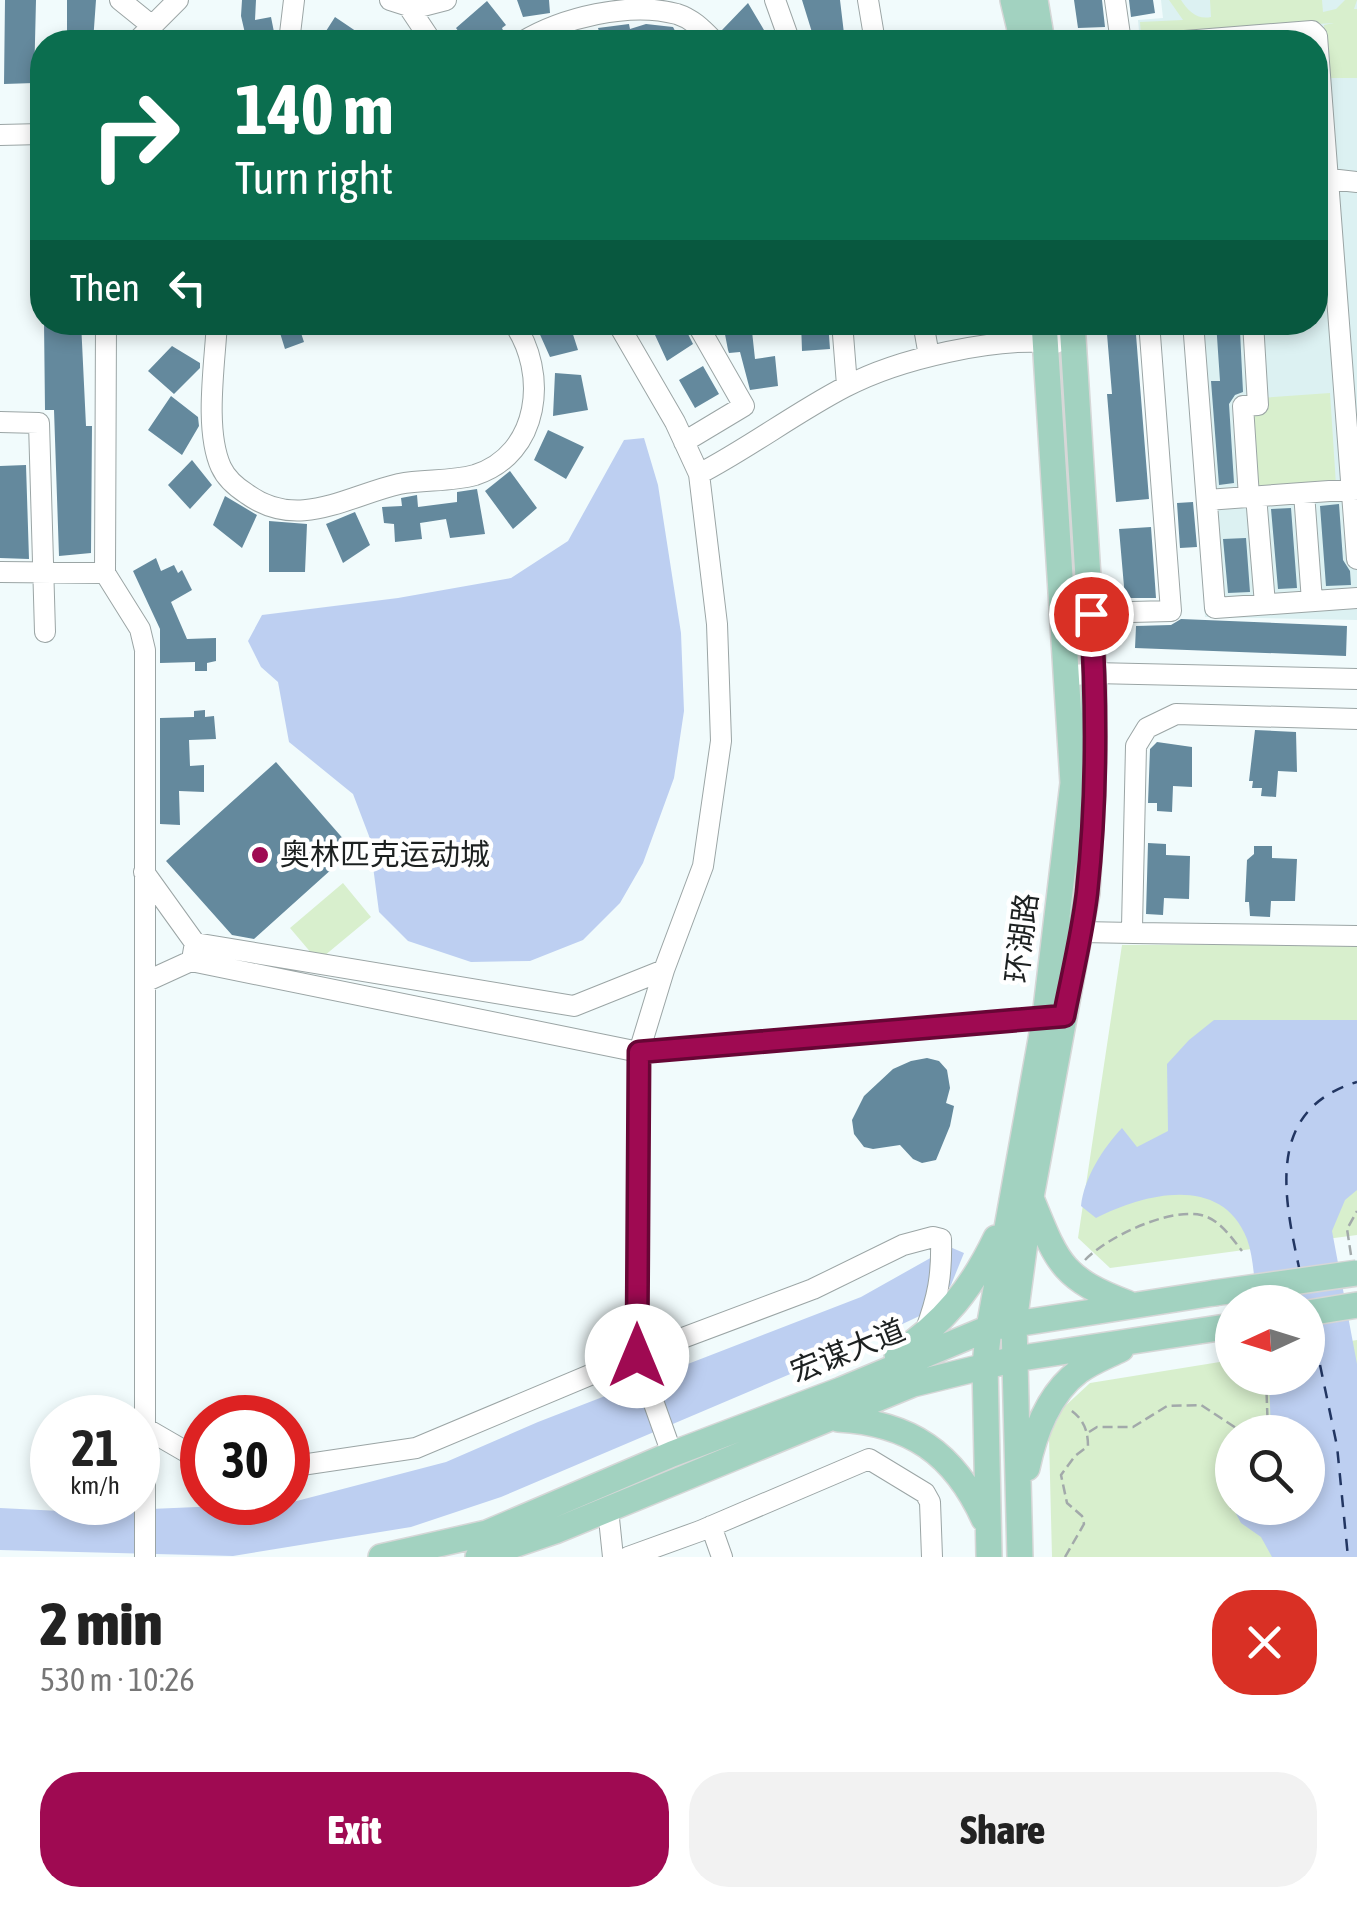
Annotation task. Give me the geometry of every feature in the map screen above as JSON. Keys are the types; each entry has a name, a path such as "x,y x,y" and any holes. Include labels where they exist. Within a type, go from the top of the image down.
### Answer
{"main road":[{"path":"1013,0 1020,30"},
{"path":"1035,0 1040,30"},
{"name":"环湖路","path":"989,1557 986,1364 1002,1325 1054,1016 1074,783 1045,335"},
{"name":"环湖路","path":"1054,1016 1081,932 1093,790 1094,673 1073,335"},
{"path":"841,1390 923,1337 959,1300 1020,1204 1070,1276 1097,1292 1132,1304"},
{"name":"宏谋大道","path":"381,1557 487,1533 672,1454 1002,1325 1354,1268"},
{"path":"1325,1311 1357,1306"},
{"name":"环湖路","path":"1002,1325 1015,1358 1020,1557"},
{"name":"宏谋大道","path":"478,1557 556,1531 913,1384 1015,1358 1215,1328"},
{"path":"1019,1512 1032,1445 1052,1400 1078,1372 1136,1340"},
{"path":"828,1418 875,1421 940,1455 968,1485 989,1528"}],"street":[{"path":"120,0 151,24"},
{"path":"146,30 178,0"},
{"path":"290,30 294,0"},
{"path":"399,3 429,7 446,0"},
{"path":"774,0 785,30"},
{"path":"868,0 873,30"},
{"path":"1115,0 1119,30"},
{"path":"399,3 422,30"},
{"path":"542,30 577,17 630,12 679,14 703,30"},
{"path":"0,134 30,134"},
{"path":"1328,171 1328,193"},
{"path":"1330,179 1357,182"},
{"path":"1328,258 1354,490 1357,559"},
{"path":"106,335 105,573 140,629 145,650 145,1395"},
{"path":"215,335 212,424 222,469 250,497 297,512 353,501 394,485 456,479 495,466 524,433 533,411 536,382 520,335"},
{"path":"624,335 699,474 717,624 721,740 702,866 639,1052 637,1356 672,1454"},
{"path":"684,442 744,406 703,335"},
{"path":"843,335 847,386"},
{"path":"925,335 929,356"},
{"path":"699,474 847,386 929,356 1033,335"},
{"path":"1091,614 1171,610 1150,335"},
{"path":"1195,335 1215,608 1357,598"},
{"path":"1254,335 1258,405 1243,406 1265,604"},
{"path":"0,422 39,423 45,632"},
{"path":"1207,500 1354,490"},
{"path":"1304,493 1312,601"},
{"path":"0,572 105,573"},
{"path":"1066,676 1094,673 1357,679"},
{"path":"1134,933 1136,746 1147,728 1176,714 1357,719"},
{"path":"144,872 193,952 639,1052 1054,1016"},
{"path":"1081,932 1357,936"},
{"path":"145,982 193,952 574,1006 664,970"},
{"path":"310,1464 416,1448 637,1356 813,1289 903,1244 932,1237 941,1239 941,1280 923,1337"},
{"path":"628,1557 869,1460 925,1493 930,1502 932,1557"},
{"path":"608,1509 613,1557"},
{"path":"145,1525 145,1557"},
{"path":"711,1526 722,1557"}],"path":[{"path":"1354,1268 1346,1229 1357,1211"},
{"path":"1070,1276 1100,1245 1165,1218 1200,1214 1222,1226 1242,1250"},
{"path":"1052,1400 1078,1415 1088,1433 1088,1446 1074,1456 1061,1476 1067,1503 1082,1516 1084,1524 1065,1557"},
{"path":"1088,1433 1097,1427 1133,1427 1168,1406 1201,1404 1217,1415"}],"shaded area":[{"path":"1161,0 1357,0 1357,620 1205,617 1186,335 1328,335 1328,30 1139,30 1138,20 1163,18"}],"green space":[{"path":"1169,0 1181,0 1193,14 1206,18 1211,17 1210,0 1322,0 1323,12 1336,9 1345,0 1357,0 1357,78 1328,78 1328,30 1324,25 1334,23 1141,30 1140,22 1183,20"},
{"path":"1330,393 1336,485 1254,490 1249,413 1260,398"},
{"path":"343,883 371,917 318,961 290,928"},
{"path":"1357,944 1357,1235 1110,1268 1078,1238 1122,945"},
{"path":"1357,1340 1357,1557 1052,1557 1049,1437 1063,1408 1090,1383 1215,1363 1215,1395 1325,1395 1325,1345"}],"water":[{"path":"644,438 658,485 681,633 684,711 674,778 643,863 620,903 583,940 530,961 471,962 408,941 379,912 369,836 353,794 289,742 278,682 261,667 248,641 262,615 398,598 511,578 568,541 624,440"},
{"path":"1214,1020 1357,1020 1357,1190 1345,1200 1332,1231 1357,1364 1357,1557 1272,1557 1261,1537 1244,1525 1325,1525 1325,1415 1270,1415 1270,1395 1325,1395 1325,1285 1255,1285 1247,1239 1235,1218 1220,1205 1201,1197 1159,1197 1096,1218 1081,1206 1096,1164 1122,1128 1137,1147 1168,1131 1167,1064"},
{"path":"950,1247 964,1253 951,1285 928,1312 501,1497 411,1527 233,1556 0,1550 0,1508 30,1510 30,1525 160,1525 160,1509 180,1508 180,1525 310,1525 310,1498 446,1462 538,1422 861,1297"}],"building":[{"path":"5,0 36,0 35,30 30,30 30,83 4,84"},
{"path":"67,0 96,0 94,30 67,30"},
{"path":"242,0 256,0 255,20 271,17 274,30 244,30"},
{"path":"517,0 549,0 550,13 523,17"},
{"path":"802,0 840,0 844,30 811,30"},
{"path":"1074,0 1102,0 1105,27 1078,28"},
{"path":"1129,0 1153,0 1155,13 1131,17"},
{"path":"487,1 506,25 503,30 456,28"},
{"path":"748,3 764,30 722,30"},
{"path":"335,17 354,30 327,30"},
{"path":"629,24 630,29 646,24 675,30 599,30"},
{"path":"44,335 82,335 86,426 92,426 91,553 59,556 54,410 45,410"},
{"path":"281,335 302,335 304,342 285,349"},
{"path":"540,335 573,335 578,350 550,357"},
{"path":"655,335 688,335 693,344 667,361"},
{"path":"725,335 752,335 755,359 775,356 778,386 750,390 740,352 729,353"},
{"path":"801,335 829,335 830,349 802,351"},
{"path":"1107,335 1136,335 1149,499 1116,502 1107,394 1112,394"},
{"path":"1217,335 1240,335 1243,392 1229,404 1234,483 1219,485 1211,381 1220,381"},
{"path":"172,346 200,363 200,368 174,394 148,371"},
{"path":"703,366 719,394 695,408 679,380"},
{"path":"555,373 581,375 588,410 553,416"},
{"path":"171,396 198,417 199,426 182,455 148,430"},
{"path":"548,430 584,447 566,479 534,460"},
{"path":"192,460 212,485 190,509 168,485"},
{"path":"26,465 29,559 0,558 0,466"},
{"path":"510,471 537,508 513,529 485,491"},
{"path":"477,489 485,534 450,538 446,519 420,523 422,539 395,542 394,524 384,523 382,507 402,506 401,498 417,495 418,507 457,502 457,492"},
{"path":"225,496 257,515 242,548 213,525"},
{"path":"1193,502 1197,547 1180,548 1177,503"},
{"path":"1339,504 1343,560 1350,571 1351,585 1326,586 1320,506"},
{"path":"1291,508 1297,588 1278,589 1271,509"},
{"path":"355,512 370,545 343,563 326,524"},
{"path":"269,521 307,524 305,572 269,572"},
{"path":"1151,527 1156,598 1125,598 1119,529"},
{"path":"1246,538 1250,592 1228,593 1223,539"},
{"path":"156,558 161,571 174,565 178,573 182,570 192,590 171,602 187,639 216,638 216,661 207,663 207,671 195,671 195,662 160,663 160,629 133,571"},
{"path":"1181,619 1347,626 1346,656 1135,648 1136,626 1171,625"},
{"path":"205,710 205,717 214,716 216,739 189,740 190,766 204,765 204,792 179,791 180,825 160,824 160,718 194,717 194,711"},
{"path":"1255,730 1296,732 1297,772 1278,771 1276,797 1261,796 1262,788 1252,788 1253,781 1249,781"},
{"path":"1157,742 1192,747 1192,787 1173,786 1172,812 1157,811 1157,803 1148,803 1150,749"},
{"name":"奥林匹克运动城","path":"276,762 353,850 254,939 232,935 166,861"},
{"path":"1148,843 1166,844 1166,855 1190,856 1189,899 1164,898 1163,915 1146,914"},
{"path":"1254,846 1272,846 1272,858 1297,859 1295,901 1271,901 1270,917 1250,916 1249,902 1245,902 1247,860 1254,854"},
{"path":"927,1058 939,1061 947,1070 950,1088 946,1103 954,1106 936,1160 922,1163 900,1145 864,1147 854,1134 852,1120 864,1096 893,1069"}],"ferry route":[{"path":"1300,1272 1286,1187 1294,1135 1307,1113 1327,1095 1357,1082"},
{"path":"1325,1389 1337,1446 1348,1557"}],"place":[{"name":"奥林匹克运动城","path":"260,855"}],"route":[{"path":"637,1356 639,1052 1064,1016 1087,893 1093,790 1091,614"}]}
